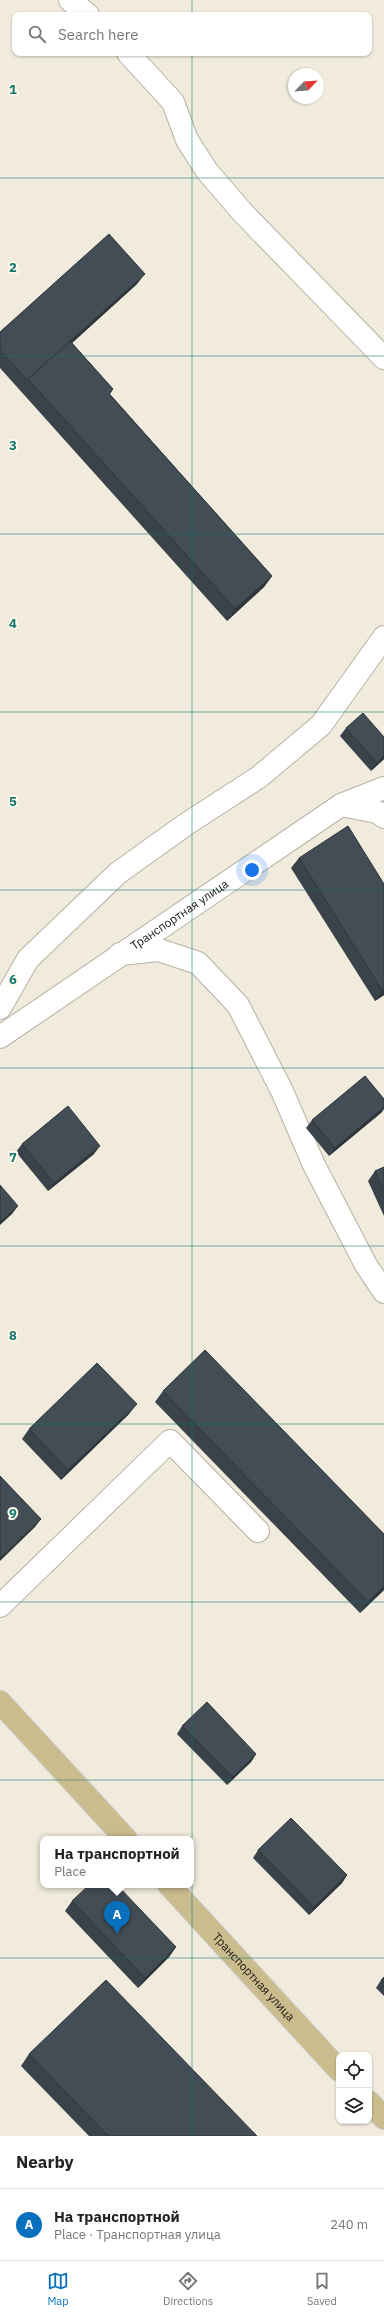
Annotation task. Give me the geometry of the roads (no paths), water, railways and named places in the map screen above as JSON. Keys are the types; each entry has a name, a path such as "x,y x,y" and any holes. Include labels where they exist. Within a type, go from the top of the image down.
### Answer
{"main road":[{"path":"0,1702 123,1836"},
{"name":"Транспортная улица","path":"172,1888 336,2067"},
{"path":"372,2105 384,2118"}],"street":[{"path":"70,0 84,12"},
{"path":"131,56 173,102 187,140 207,171 243,213 331,301 384,358"},
{"path":"0,1008 28,959 118,873 185,825 259,777 321,725 384,638"},
{"name":"Транспортная улица","path":"0,1037 340,805 384,788"},
{"path":"340,805 377,812 384,817"},
{"path":"120,954 159,950 198,963 238,1005 282,1091 314,1165 366,1265 384,1292"},
{"path":"0,1606 170,1441 258,1531"}],"place":[{"name":"На транспортной","path":"117,1934"}]}
